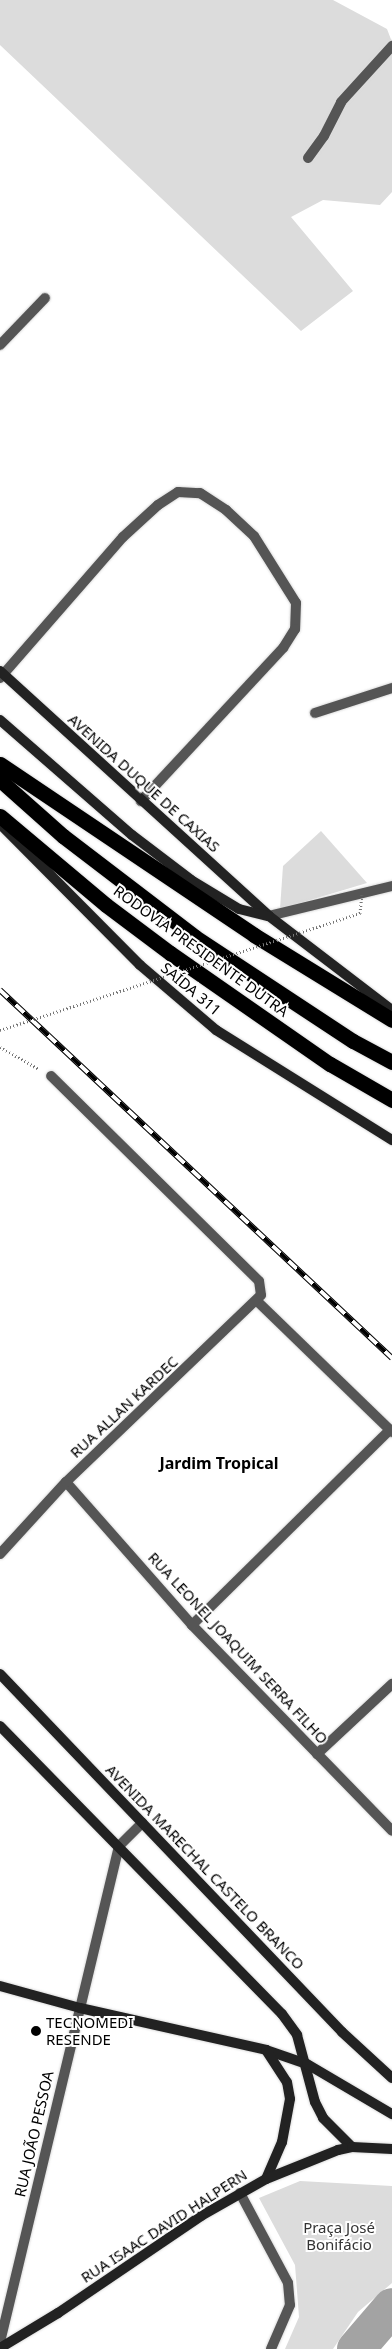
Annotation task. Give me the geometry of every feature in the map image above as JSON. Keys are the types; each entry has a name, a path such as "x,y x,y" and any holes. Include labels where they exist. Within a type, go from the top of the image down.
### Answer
{"highway":[{"path":"0,764 254,935 392,1020"},
{"name":"RODOVIA PRESIDENTE DUTRA","path":"0,780 63,836 195,937 353,1041 392,1062"},
{"name":"RODOVIA PRESIDENTE DUTRA","path":"0,816 106,905 170,953 330,1064 392,1100"}],"street":[{"path":"308,158 324,136 342,102 392,46"},
{"path":"0,345 45,298"},
{"path":"1,674 123,537 158,505 178,492 200,493 226,510 254,536 296,603 298,615 295,629 283,648 141,801"},
{"name":"AVENIDA DUQUE DE CAXIAS","path":"1,674 269,916 392,1010"},
{"path":"314,713 392,688"},
{"name":"AVENIDA DUQUE DE CAXIAS","path":"0,720 132,834 191,880 239,909 269,916"},
{"name":"SAÍDA 311","path":"0,824 140,966 216,1030 392,1140"},
{"path":"269,916 362,895 392,886"},
{"path":"51,1076 259,1281 262,1289 258,1302 391,1431 192,1625"},
{"name":"RUA ALLAN KARDEC","path":"0,1554 66,1482 258,1302"},
{"name":"RUA LEONEL JOAQUIM SERRA FILHO","path":"66,1482 192,1625 392,1831"},
{"name":"AVENIDA MARECHAL CASTELO BRANCO","path":"0,1674 342,2032 392,2078"},
{"path":"317,1754 392,1684"},
{"path":"0,1726 282,2014 297,2035 307,2064 315,2102 323,2118 352,2147 392,2149"},
{"path":"118,1846 142,1823"},
{"name":"RUA JOÃO PESSOA","path":"0,2342 118,1846"},
{"path":"0,1986 80,2008 266,2050 307,2064 392,2114"},
{"path":"266,2050 287,2082 290,2100 282,2142 266,2179"},
{"name":"RUA ISAAC DAVID HALPERN","path":"0,2348 58,2313 240,2193 266,2179 326,2154 352,2147"},
{"path":"240,2193 288,2283 288,2310 271,2349"}],"path":[{"path":"0,1030 360,913 362,895"},
{"path":"0,1046 51,1076"}],"green space":[{"path":"0,0 333,0 387,29 392,42 392,192 380,205 323,200 291,217 353,291 301,331 0,45"},
{"path":"321,831 367,883 280,909 283,866"},
{"name":"Praça José Bonifácio","path":"300,2181 392,2186 392,2283 358,2312 333,2349 285,2349 299,2317 295,2265 259,2198"}],"waterway":[{"path":"356,2349 392,2307"}],"railway":[{"path":"0,990 392,1358"}],"place":[{"name":"TECNOMEDI RESENDE","path":"36,2031"}],"district":[{"name":"Jardim Tropical","path":"219,1463"}]}
